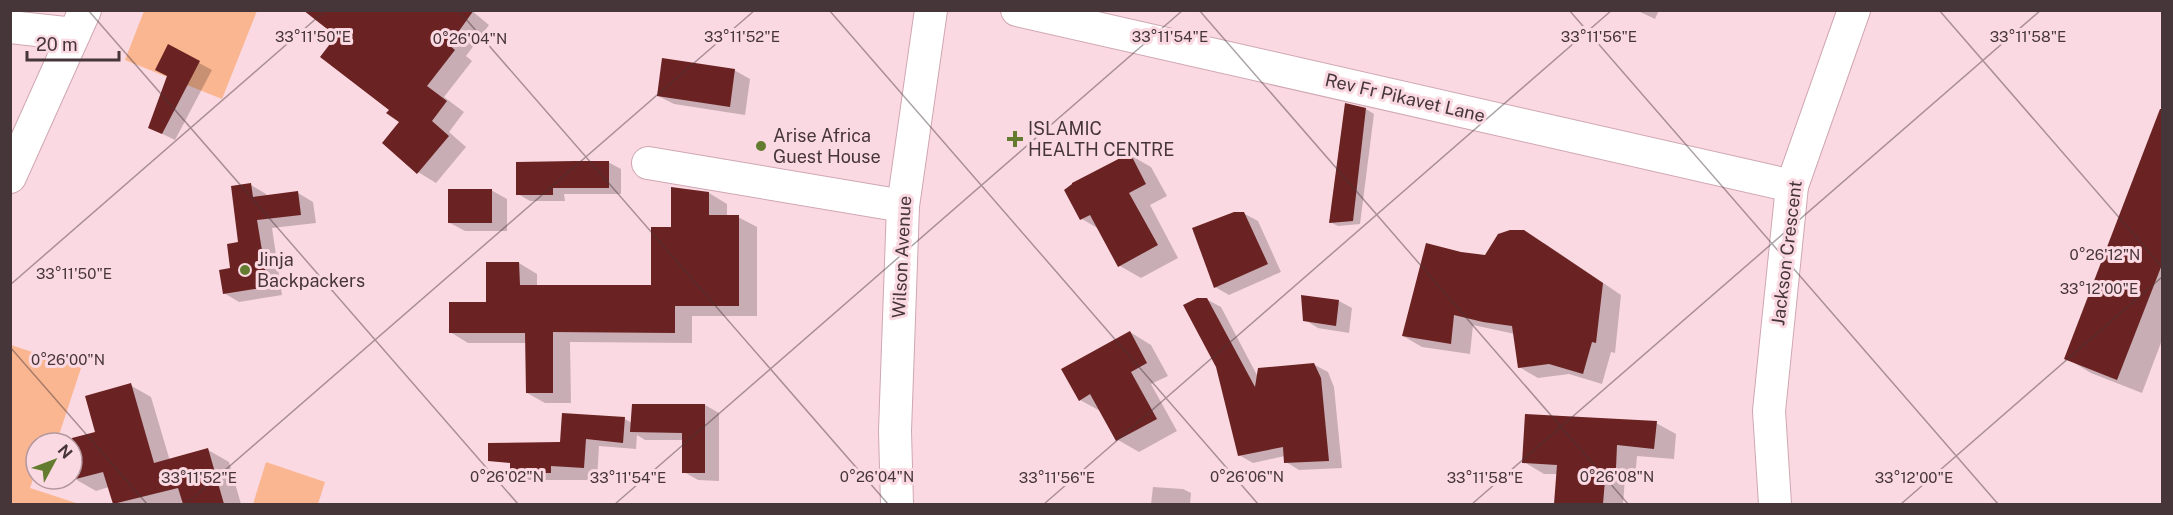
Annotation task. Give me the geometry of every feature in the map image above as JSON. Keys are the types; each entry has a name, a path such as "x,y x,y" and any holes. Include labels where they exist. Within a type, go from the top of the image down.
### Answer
{"street":[{"name":"Wilson Avenue","path":"897,504 895,432 903,206 931,10"},
{"name":"Rev Fr Pikavet Lane","path":"1017,10 1792,186"},
{"name":"Jackson Crescent","path":"1775,504 1769,411 1792,186 1854,10"},
{"path":"10,27 80,22 10,177"},
{"path":"648,163 903,206"}],"shaded area":[{"path":"144,11 257,11 222,99 125,60"},
{"path":"11,345 81,368 60,431 24,431 24,491 39,491 79,504 11,504"},
{"path":"266,462 325,482 318,504 253,504"}],"building":[{"path":"303,10 474,10 449,45 455,50 427,86 447,101 432,121 449,136 417,174 382,143 399,122 386,113 389,110 320,57 336,36"},
{"path":"168,44 200,61 162,134 148,128 167,76 155,70"},
{"path":"662,58 735,69 730,107 657,96"},
{"path":"1345,103 1366,108 1353,221 1329,223"},
{"path":"2160,109 2163,109 2163,262 2117,380 2064,359"},
{"path":"1130,153 1146,184 1129,193 1158,245 1118,267 1090,215 1080,220 1064,190 1072,183"},
{"path":"609,161 609,188 553,188 553,195 516,195 516,162"},
{"path":"251,183 253,197 298,191 301,215 257,220 268,287 223,294 219,270 230,268 227,244 238,242 231,186"},
{"path":"671,187 709,192 709,215 739,215 739,306 675,306 675,333 553,332 553,393 526,393 525,333 449,333 449,302 486,302 486,262 519,262 520,285 651,285 651,227 671,227"},
{"path":"448,189 492,189 492,223 448,223"},
{"path":"1234,212 1244,212 1268,264 1214,288 1192,228"},
{"path":"1510,230 1524,230 1603,283 1596,343 1592,342 1583,374 1549,364 1518,368 1512,326 1454,315 1451,344 1402,336 1426,243 1461,252 1485,255 1498,234"},
{"path":"1301,295 1339,300 1336,326 1303,321"},
{"path":"1197,298 1207,298 1255,387 1258,368 1314,363 1321,378 1329,461 1284,463 1283,447 1238,456 1216,367 1183,305"},
{"path":"1130,331 1147,363 1131,372 1157,419 1116,441 1090,394 1079,401 1061,369"},
{"path":"131,383 154,463 208,448 224,504 183,504 178,488 113,504 103,472 84,477 84,435 95,432 85,396"},
{"path":"632,404 705,404 705,473 682,473 682,433 630,432"},
{"path":"562,413 625,417 623,443 586,439 584,468 551,466 551,473 510,473 510,463 488,461 488,443 560,442"},
{"path":"1525,414 1657,421 1654,449 1617,445 1616,468 1606,468 1603,504 1554,504 1557,465 1522,463"}],"place":[{"name":"ISLAMIC HEALTH CENTRE","path":"1015,139"},
{"name":"Arise Africa Guest House","path":"761,146"},
{"name":"Jinja Backpackers","path":"245,270"}]}
